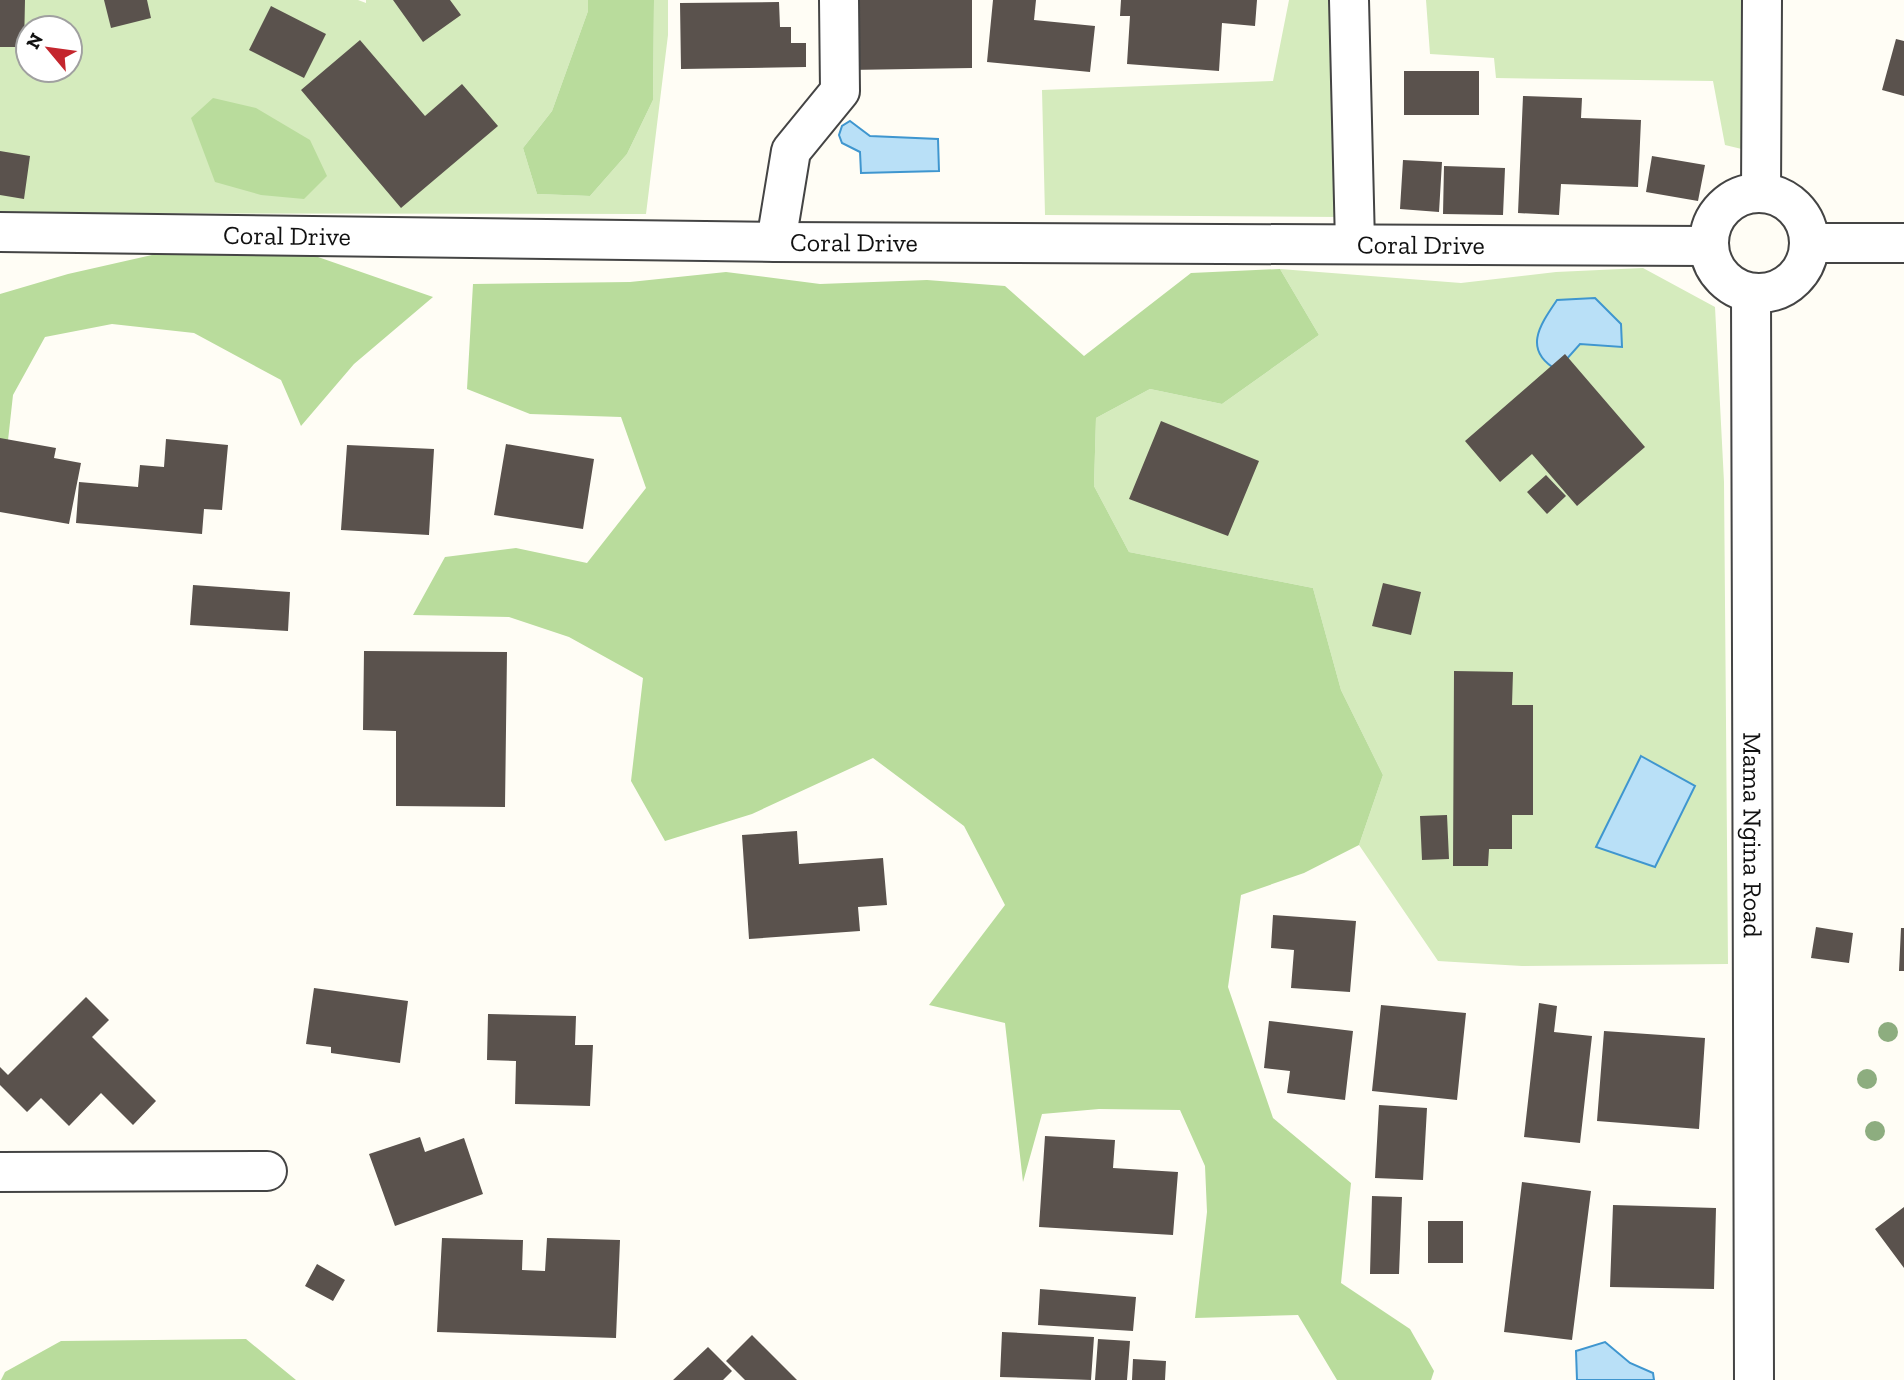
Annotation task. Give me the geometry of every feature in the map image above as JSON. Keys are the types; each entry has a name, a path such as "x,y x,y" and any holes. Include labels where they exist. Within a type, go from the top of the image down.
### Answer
{"street":[{"path":"776,242 791,151 840,91 839,0"},
{"path":"1349,0 1355,243"},
{"path":"1761,193 1762,0"},
{"path":"1761,193 1776,195 1789,203 1807,228 1809,243 1797,275 1776,289 1751,293 1735,287 1721,277 1712,263 1709,246 1711,229 1718,214 1729,202 1744,195 1761,193"},
{"name":"Coral Drive","path":"0,232 776,242 1709,246"},
{"path":"1809,243 1904,243"},
{"name":"Mama Ngina Road","path":"1751,293 1754,1380"},
{"path":"0,1172 267,1171"}],"green space":[{"path":"0,0 358,0 366,3 366,0 588,0 588,11 552,111 523,148 537,194 590,196 627,154 653,100 654,0 668,0 668,35 646,214 0,213"},
{"path":"588,0 654,0 653,100 627,154 590,196 537,194 523,148 552,111 588,11"},
{"path":"1289,0 1339,0 1340,217 1045,215 1042,90 1273,81"},
{"path":"1426,0 1750,0 1750,151 1725,145 1713,81 1496,78 1494,58 1430,54"},
{"path":"213,98 256,108 310,140 327,176 304,199 261,195 215,182 191,118"},
{"path":"249,233 433,297 354,364 301,426 281,380 194,333 112,324 45,337 13,395 0,513 0,294 68,274"},
{"path":"1643,268 1715,307 1724,482 1728,964 1522,966 1438,961 1359,845 1383,775 1341,690 1313,588 1129,552 1094,486 1096,418 1150,389 1222,404 1319,335 1280,269 1461,283 1556,272"},
{"path":"1280,269 1319,335 1222,404 1150,389 1096,418 1094,486 1129,552 1313,588 1341,690 1383,775 1359,845 1304,873 1241,895 1228,987 1273,1118 1351,1183 1341,1283 1410,1329 1434,1371 1431,1380 1337,1380 1298,1315 1195,1318 1207,1212 1205,1166 1180,1110 1099,1109 1042,1114 1023,1182 1005,1023 929,1005 1005,905 964,826 873,758 752,814 665,841 631,781 643,678 569,637 509,617 413,615 445,557 516,548 587,563 646,488 621,417 530,414 467,389 473,284 630,282 726,272 820,284 927,280 1005,286 1084,356 1191,273"},
{"path":"246,1339 296,1380 1,1380 5,1372 61,1341"}],"water":[{"path":"850,121 870,136 938,139 939,171 861,173 860,152 842,143 839,135 842,126"},
{"path":"1595,298 1621,324 1622,347 1580,344 1557,370 1540,354 1537,346 1540,328 1557,300"},
{"path":"1641,756 1695,786 1655,867 1596,847"},
{"path":"1605,1342 1630,1363 1653,1373 1654,1380 1577,1380 1576,1351"}],"building":[{"path":"0,0 25,0 25,14 14,14 14,47 0,47"},
{"path":"104,0 147,0 151,18 111,28"},
{"path":"393,0 450,0 461,15 423,42"},
{"path":"848,0 972,0 972,68 849,70"},
{"path":"993,0 1036,0 1034,20 1095,26 1090,72 987,62"},
{"path":"1121,0 1257,0 1255,26 1222,23 1219,71 1127,64 1130,16 1120,16"},
{"path":"779,2 780,27 791,27 791,43 806,43 806,67 681,69 680,3"},
{"path":"271,6 326,34 304,78 249,50"},
{"path":"1896,39 1904,41 1904,96 1882,90"},
{"path":"360,40 425,116 462,84 498,126 401,208 301,90"},
{"path":"1404,71 1479,71 1479,115 1404,115"},
{"path":"1523,96 1582,98 1581,118 1641,120 1638,187 1561,184 1559,215 1518,213"},
{"path":"0,151 30,156 24,199 0,195"},
{"path":"1652,156 1705,165 1698,201 1646,192"},
{"path":"1403,160 1442,162 1439,212 1400,209"},
{"path":"1444,166 1505,168 1503,215 1443,214"},
{"path":"1565,354 1645,447 1577,506 1532,454 1500,482 1465,441"},
{"path":"1161,421 1259,461 1228,536 1129,499"},
{"path":"0,438 56,448 54,458 81,463 69,524 0,512"},
{"path":"166,439 228,445 222,510 204,509 202,534 76,523 79,482 138,487 140,465 164,467"},
{"path":"506,444 594,459 583,529 494,515"},
{"path":"347,445 434,449 429,535 341,530"},
{"path":"1546,475 1566,496 1547,514 1527,492"},
{"path":"1383,583 1421,592 1411,635 1372,626"},
{"path":"193,585 290,592 288,631 190,625"},
{"path":"364,651 507,652 505,807 396,806 396,731 363,730"},
{"path":"1454,671 1513,672 1512,705 1533,705 1533,815 1512,815 1512,849 1489,849 1488,866 1453,866"},
{"path":"1447,815 1449,859 1422,860 1420,816"},
{"path":"797,831 799,864 883,858 887,905 858,907 860,931 749,939 742,835"},
{"path":"1273,915 1356,921 1350,992 1291,988 1294,950 1271,948"},
{"path":"1816,927 1853,933 1849,963 1811,958"},
{"path":"1901,928 1904,928 1904,971 1899,971"},
{"path":"314,988 408,1001 400,1063 331,1053 331,1047 306,1044"},
{"path":"86,997 109,1020 92,1037 156,1101 133,1125 101,1093 69,1126 41,1098 27,1112 0,1085 0,1067 8,1075"},
{"path":"1539,1003 1557,1006 1554,1032 1592,1036 1580,1143 1524,1137"},
{"path":"1381,1005 1466,1013 1457,1100 1372,1091"},
{"path":"488,1014 576,1016 575,1045 593,1045 590,1106 515,1104 516,1061 487,1060"},
{"path":"1269,1021 1353,1031 1345,1100 1287,1093 1290,1071 1264,1068"},
{"path":"1604,1031 1705,1038 1699,1129 1597,1121"},
{"path":"1379,1105 1427,1108 1423,1180 1375,1178"},
{"path":"1045,1136 1115,1140 1113,1168 1178,1172 1173,1235 1039,1227"},
{"path":"420,1137 425,1152 464,1138 483,1194 395,1226 369,1154"},
{"path":"1522,1182 1591,1191 1572,1340 1504,1332"},
{"path":"1372,1196 1402,1197 1399,1274 1370,1274"},
{"path":"1613,1205 1716,1208 1714,1289 1610,1287"},
{"path":"1904,1207 1904,1268 1875,1229"},
{"path":"1428,1221 1463,1221 1463,1263 1428,1263"},
{"path":"442,1238 523,1240 522,1270 545,1271 547,1238 620,1240 616,1338 437,1332"},
{"path":"317,1264 345,1280 333,1301 305,1286"},
{"path":"1040,1289 1136,1297 1133,1331 1038,1325"},
{"path":"1002,1332 1094,1337 1091,1380 1000,1377"},
{"path":"752,1335 797,1380 745,1380 726,1361"},
{"path":"1098,1339 1130,1341 1127,1380 1095,1380"},
{"path":"708,1347 732,1371 723,1380 673,1380"},
{"path":"1133,1359 1166,1361 1165,1380 1132,1380"}]}
